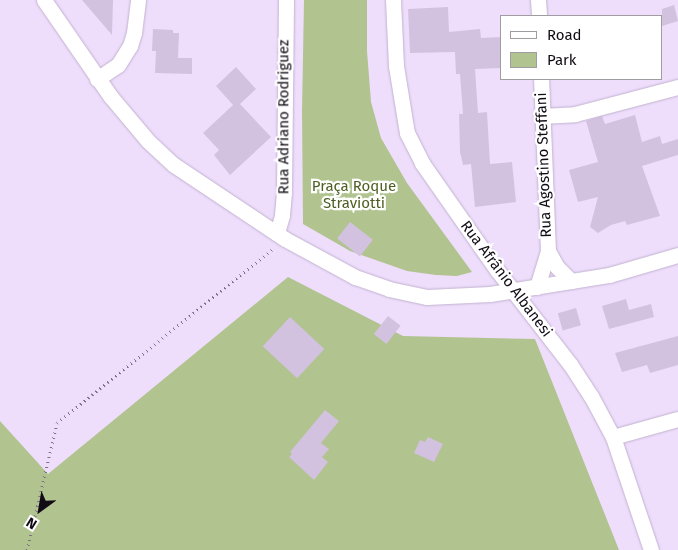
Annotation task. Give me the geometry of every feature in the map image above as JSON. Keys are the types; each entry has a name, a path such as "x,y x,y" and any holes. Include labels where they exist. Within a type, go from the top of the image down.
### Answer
{"street":[{"path":"44,0 97,79 137,129 174,164 281,236 355,277 389,289 427,297 514,292 609,275 678,254"},
{"path":"97,79 118,65 130,46 134,33 138,0"},
{"name":"Rua Adriano Rodriguez","path":"281,236 284,192 286,0"},
{"name":"Rua Afrânio Albanesi","path":"393,0 396,66 407,133 422,163 514,292 570,364 613,437 651,550"},
{"path":"538,0 539,15"},
{"name":"Rua Agostino Steffani","path":"537,287 548,251 541,80"},
{"path":"541,116 575,114 678,87"},
{"name":"Rua Agostino Steffani","path":"548,251 556,267 571,281"},
{"path":"613,437 678,419"}],"path":[{"path":"27,550 58,423 281,236"}],"green space":[{"name":"Praça Roque Straviotti","path":"304,0 367,0 367,51 371,102 381,138 407,183 472,272 457,276 407,271 350,251 303,224"},
{"path":"288,277 403,336 535,339 619,550 0,550 0,421 48,474"}],"building":[{"path":"82,0 113,0 112,35"},
{"path":"674,5 678,21 663,26 662,9"},
{"path":"448,7 449,32 480,29 481,38 500,37 500,68 475,69 478,113 487,112 490,164 512,162 516,202 475,207 471,164 463,165 460,152 459,114 463,114 460,74 456,74 455,52 410,53 408,9"},
{"path":"153,29 173,30 173,33 179,33 178,58 192,58 192,74 155,73 156,51 152,51"},
{"path":"236,67 256,89 240,104 271,137 230,175 214,155 219,150 203,133 233,105 216,86"},
{"path":"635,115 642,142 660,136 662,144 678,139 678,155 642,166 660,216 627,225 625,221 611,225 598,233 590,227 598,197 578,202 569,170 598,162 586,121 602,116 605,124"},
{"path":"350,222 373,240 360,256 337,239"},
{"path":"626,299 629,310 651,304 654,317 609,329 602,306"},
{"path":"576,308 581,325 563,331 558,313"},
{"path":"388,316 401,326 386,344 374,334"},
{"path":"290,317 324,349 297,378 263,346"},
{"path":"678,336 678,365 650,373 647,365 622,372 615,353"},
{"path":"325,410 339,421 321,443 329,449 322,457 328,462 314,480 289,457 292,454 290,452"},
{"path":"428,437 443,444 434,462 414,453 420,440 425,442"}]}
